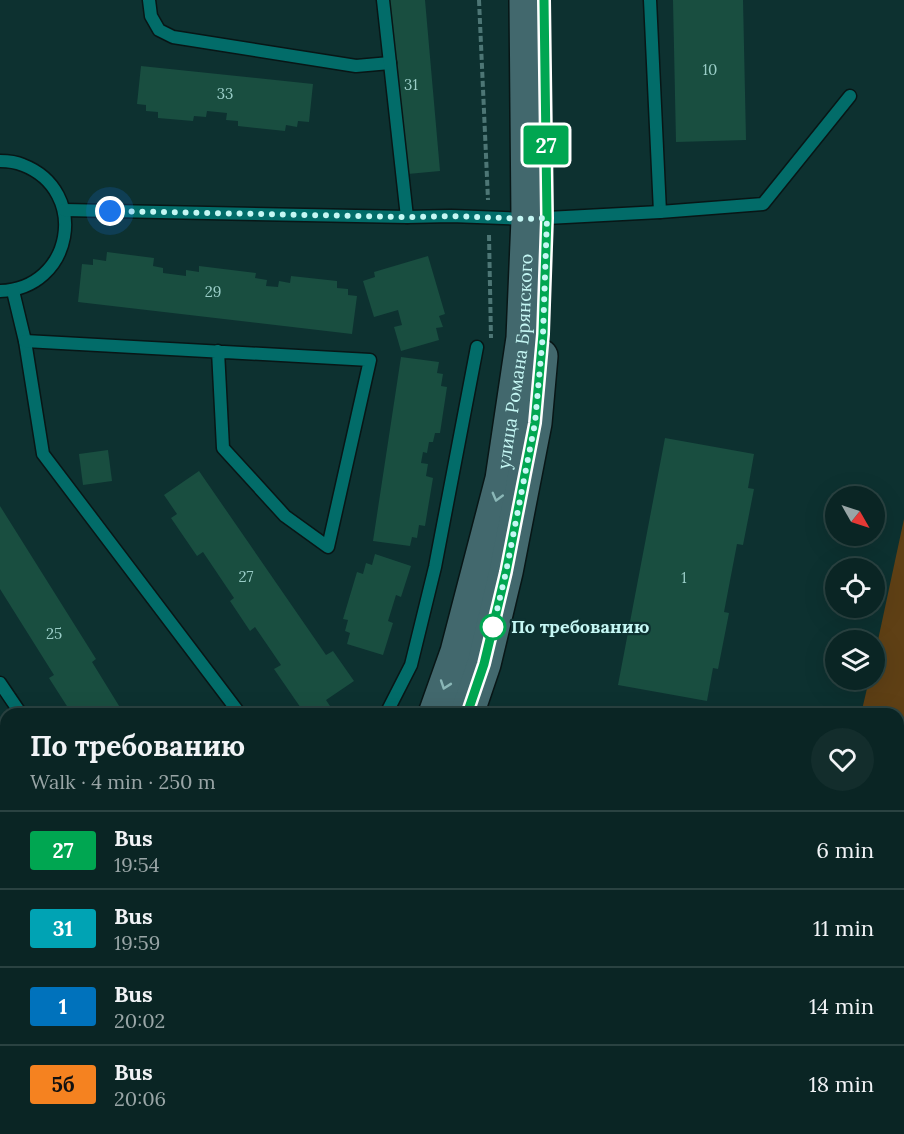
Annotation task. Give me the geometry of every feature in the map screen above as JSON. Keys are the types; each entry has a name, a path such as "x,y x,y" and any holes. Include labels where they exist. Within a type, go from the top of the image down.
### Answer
{"main road":[{"name":"улица Романа Брянского","path":"469,708 484,664 506,572 535,423 543,334 526,0"},
{"name":"улица Романа Брянского","path":"437,708 457,652 502,479 523,338 537,219 544,0"}],"lane":[{"path":"149,0 151,16 159,30 173,37 356,66 390,63"},
{"path":"383,0 407,217"},
{"path":"650,0 660,212"},
{"path":"64,210 537,219 763,204 850,96"},
{"path":"0,161 22,164 41,174 55,190 64,210 66,231 61,252 49,270 33,283 6,291 25,341 43,454 235,708"},
{"path":"25,341 218,351 370,360 328,547 285,516 223,448 218,351"},
{"path":"389,708 411,665 432,578 477,347"},
{"path":"0,683 17,708"}],"shaded area":[{"path":"904,519 904,708 862,708 867,690 885,690 885,630 880,630 883,618 885,618 885,607"}],"building":[{"path":"382,0 425,0 440,171 397,175"},
{"path":"673,0 743,0 746,140 676,142"},
{"path":"141,66 313,84 309,122 298,121 297,127 286,125 285,131 238,126 238,121 226,120 227,113 207,111 206,117 194,116 193,121 158,118 158,112 146,111 146,105 137,104"},
{"path":"107,252 154,258 153,266 163,268 163,273 186,276 186,270 199,272 199,266 256,273 255,278 267,280 266,286 278,287 279,281 290,283 291,276 337,281 337,288 348,289 348,295 357,296 352,334 78,302 82,264 93,265 93,259 106,261"},
{"path":"428,256 445,314 439,316 443,327 436,328 439,340 401,351 394,327 402,325 398,310 374,317 363,281 375,277 374,272"},
{"path":"401,357 439,362 437,373 443,374 441,386 447,387 440,433 435,433 433,442 429,442 427,453 423,452 421,463 428,464 426,476 433,478 425,526 419,525 417,538 412,537 410,546 373,541"},
{"path":"665,438 754,454 748,488 754,489 743,545 737,544 724,612 729,613 718,669 713,668 707,701 618,685"},
{"path":"108,450 112,481 83,485 79,454"},
{"path":"199,471 326,655 333,651 354,681 326,700 330,706 301,708 274,669 281,665 255,627 250,631 230,601 234,598 203,552 197,556 171,518 177,514 164,495"},
{"path":"0,506 96,659 92,662 120,708 68,708 49,678 54,675 0,589"},
{"path":"375,554 411,566 401,597 396,595 388,621 393,623 383,655 347,644 350,633 345,631 348,620 343,619 357,572 363,574 366,563 372,565"}],"bus line":[{"name":"27","path":"469,708 484,664 506,572 535,423 543,334 547,218 544,0"}],"place":[{"name":"По требованию","path":"493,627"}],"route":[{"path":"110,211 547,218 543,334 535,423 493,627"}]}
